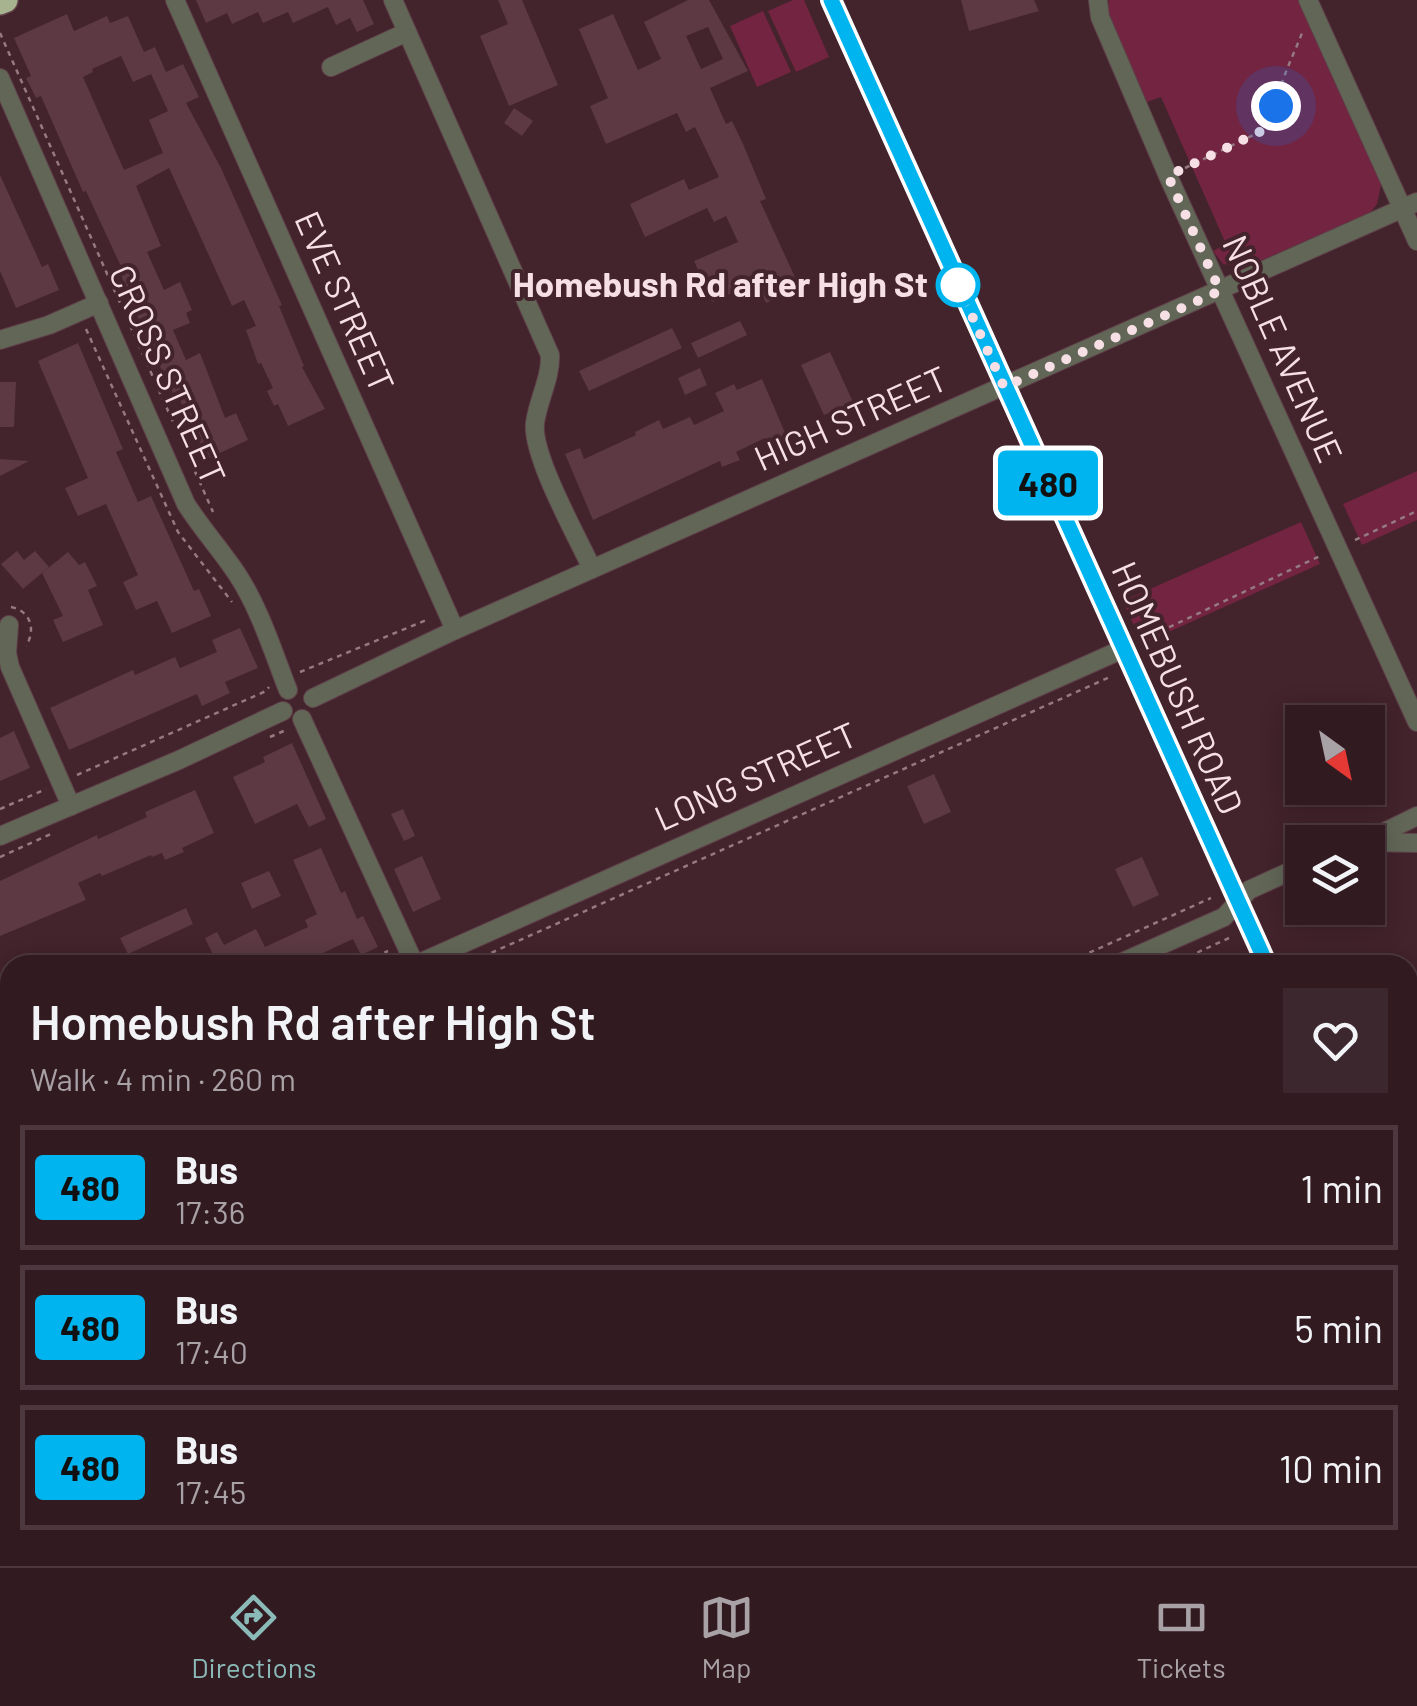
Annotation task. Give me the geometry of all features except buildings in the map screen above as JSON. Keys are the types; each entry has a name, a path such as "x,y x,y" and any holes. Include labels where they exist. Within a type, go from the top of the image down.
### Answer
{"main road":[{"name":"HOMEBUSH ROAD","path":"832,0 1262,955"}],"street":[{"name":"EVE STREET","path":"175,0 455,630"},
{"path":"393,0 550,354 535,421 538,450 592,569"},
{"name":"NOBLE AVENUE","path":"1098,0 1100,17 1168,176 1417,722"},
{"path":"1310,4 1410,206 1417,241"},
{"path":"331,67 407,32"},
{"name":"CROSS STREET","path":"0,78 186,504 244,586 288,690"},
{"name":"HIGH STREET","path":"313,698 455,630 1410,206"},
{"path":"0,340 49,325 99,302"},
{"path":"6,616 10,667 71,806"},
{"name":"LONG STREET","path":"437,955 1123,649"},
{"path":"304,688 313,698 313,709 302,719 291,718 283,710 282,699 288,690 304,688"},
{"path":"0,836 179,760 283,710"},
{"path":"302,719 410,955"},
{"path":"1385,831 1417,816"},
{"path":"1385,842 1417,843"},
{"path":"1138,955 1224,917 1248,890 1285,874"}],"path":[{"path":"1168,176 1270,127 1277,120 1280,90 1310,4"},
{"path":"0,33 215,516"},
{"path":"84,323 178,532 237,609"},
{"path":"1123,649 1417,512"},
{"path":"6,616 14,606 28,618 32,635 24,649"},
{"path":"299,669 301,674 435,617"},
{"path":"486,955 1110,677"},
{"path":"70,778 266,691 269,682"},
{"path":"0,809 48,788"},
{"path":"1084,955 1211,898"},
{"path":"1192,955 1229,938"}],"shaded area":[{"path":"793,0 804,0 829,57 796,72 768,11"},
{"path":"1109,0 1301,0 1382,180 1377,204 1371,212 1246,267 1223,264 1213,251 1226,244 1161,97 1147,102 1108,12"},
{"path":"763,11 791,72 757,87 730,26"},
{"path":"1417,471 1417,520 1362,545 1343,504"},
{"path":"1301,522 1320,564 1142,644 1123,601"}],"bus line":[{"name":"480","path":"831,0 1262,955"}],"place":[{"name":"Homebush Rd after High St","path":"958,285"}],"route":[{"path":"958,285 1004,387 1220,291 1168,176 1270,127 1277,120 1276,106"}]}
